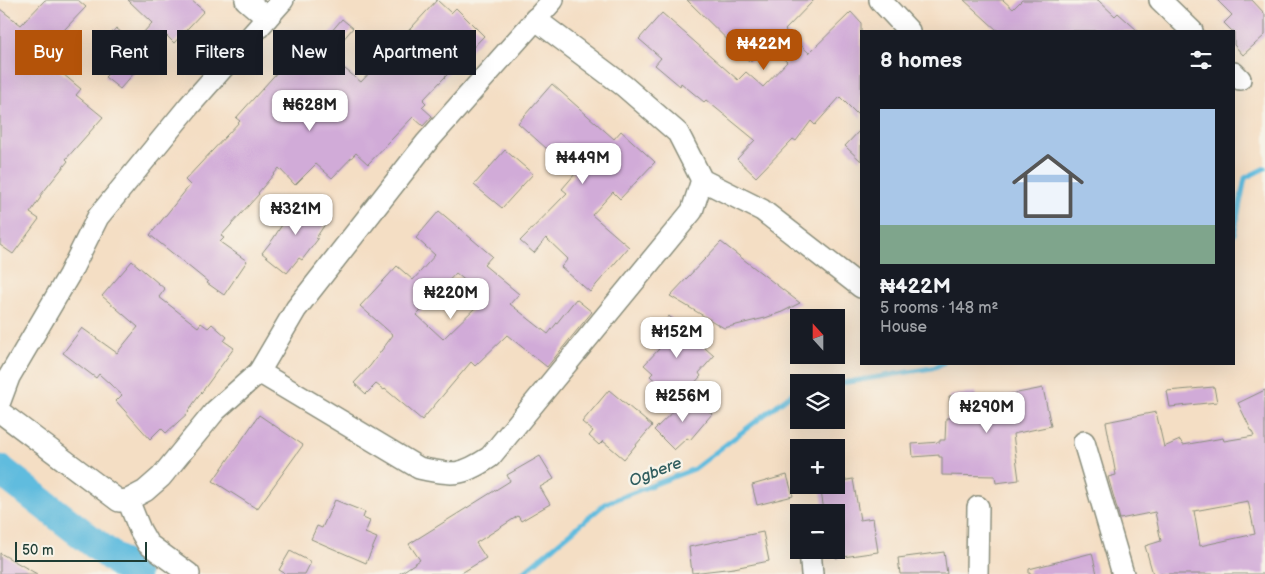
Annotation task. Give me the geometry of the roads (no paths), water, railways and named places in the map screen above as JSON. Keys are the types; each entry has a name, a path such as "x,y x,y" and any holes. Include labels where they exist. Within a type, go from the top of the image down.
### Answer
{"street":[{"path":"246,0 267,18"},
{"path":"0,401 9,377 69,275 98,217 189,106 283,0"},
{"path":"0,412 119,501 128,500 145,491 161,477 215,411 258,372 296,309 426,143 553,0"},
{"path":"880,0 908,30"},
{"path":"1160,0 1191,30"},
{"path":"536,19 624,86 678,133 702,180 762,210 860,286"},
{"path":"258,372 419,468 448,474 471,469 490,457 692,211 702,180"},
{"path":"1084,442 1122,574"},
{"path":"128,500 148,544 189,574"},
{"path":"977,574 978,507"},
{"path":"811,559 812,574"}],"waterway":[{"name":"Ogbere","path":"1235,229 1245,178 1265,168"},
{"name":"Ogbere","path":"845,382 940,365"},
{"name":"Ogbere","path":"521,574 606,503 694,469 790,395"},
{"path":"0,470 134,574"}]}
